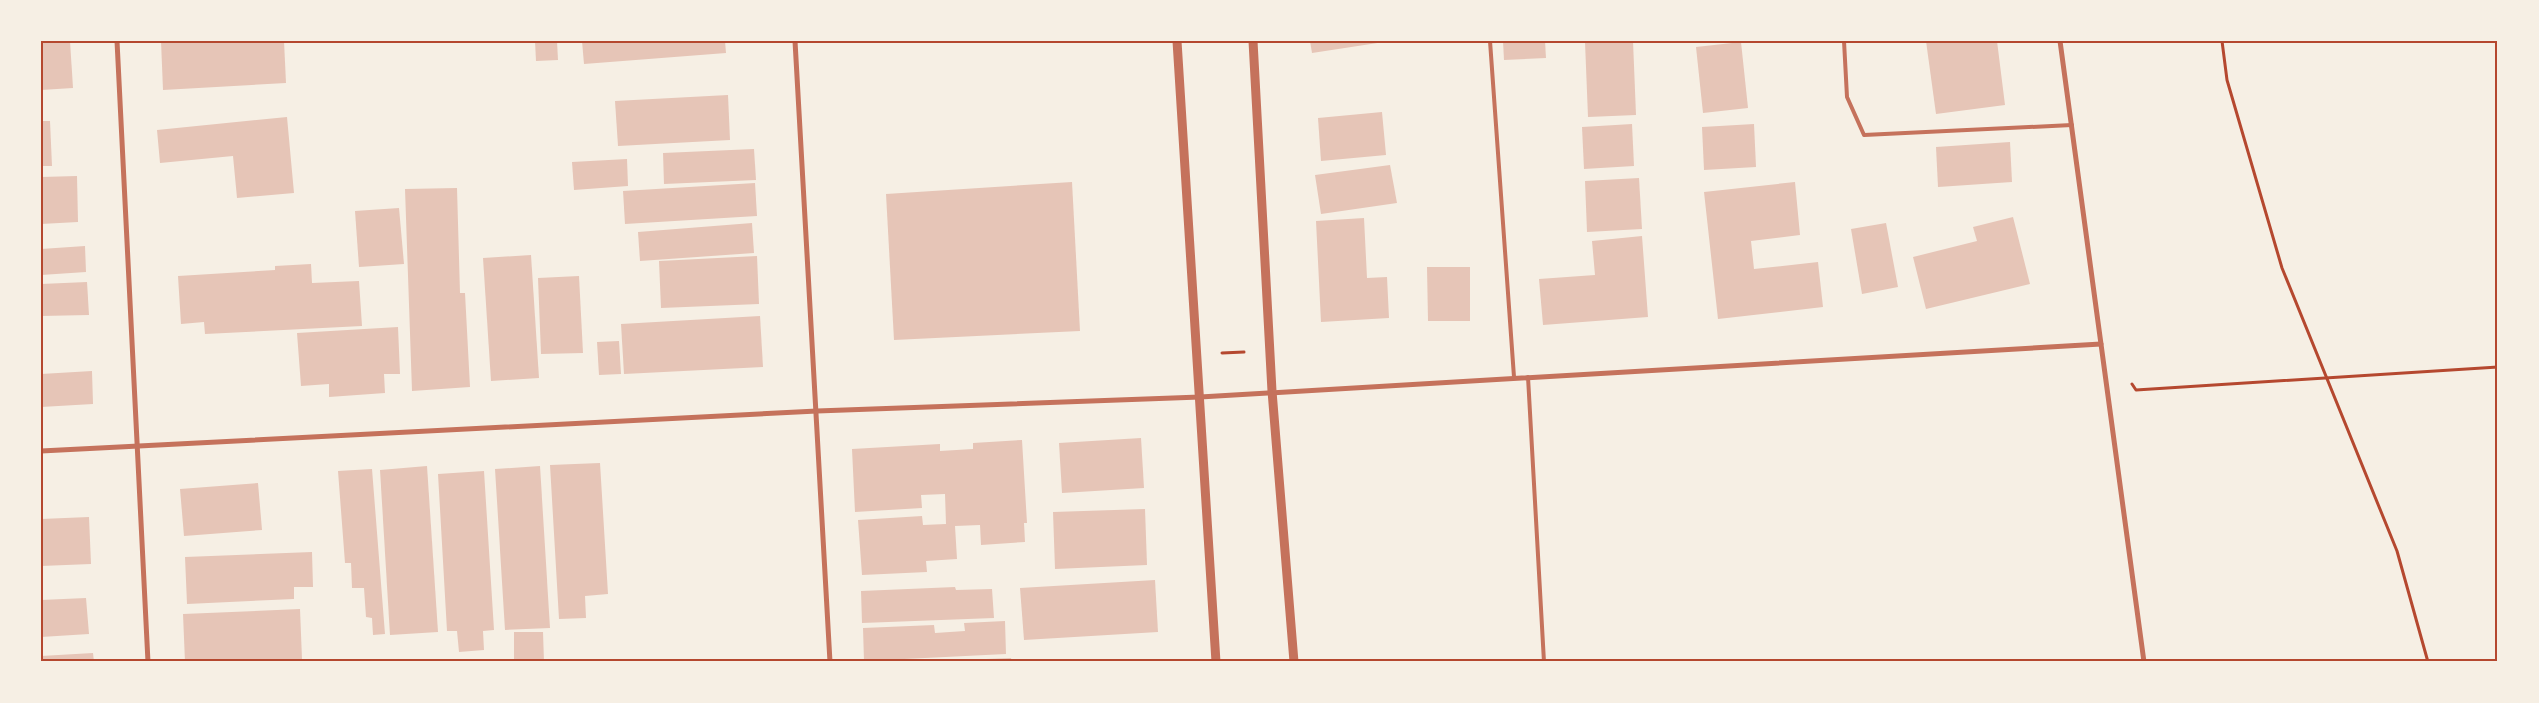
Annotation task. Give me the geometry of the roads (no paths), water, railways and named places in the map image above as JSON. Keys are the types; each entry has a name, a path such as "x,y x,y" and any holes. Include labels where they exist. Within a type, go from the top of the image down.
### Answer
{"street":[{"path":"117,41 148,662"},
{"path":"795,41 830,662"},
{"path":"1177,41 1216,662"},
{"path":"1253,41 1272,391 1294,662"},
{"path":"2060,41 2144,662"},
{"path":"41,451 817,411 1200,397 1272,391 2101,344"}],"lane":[{"path":"1490,41 1514,378"},
{"path":"1844,41 1848,97 1864,135 2072,125"},
{"path":"1528,377 1544,662"}]}
